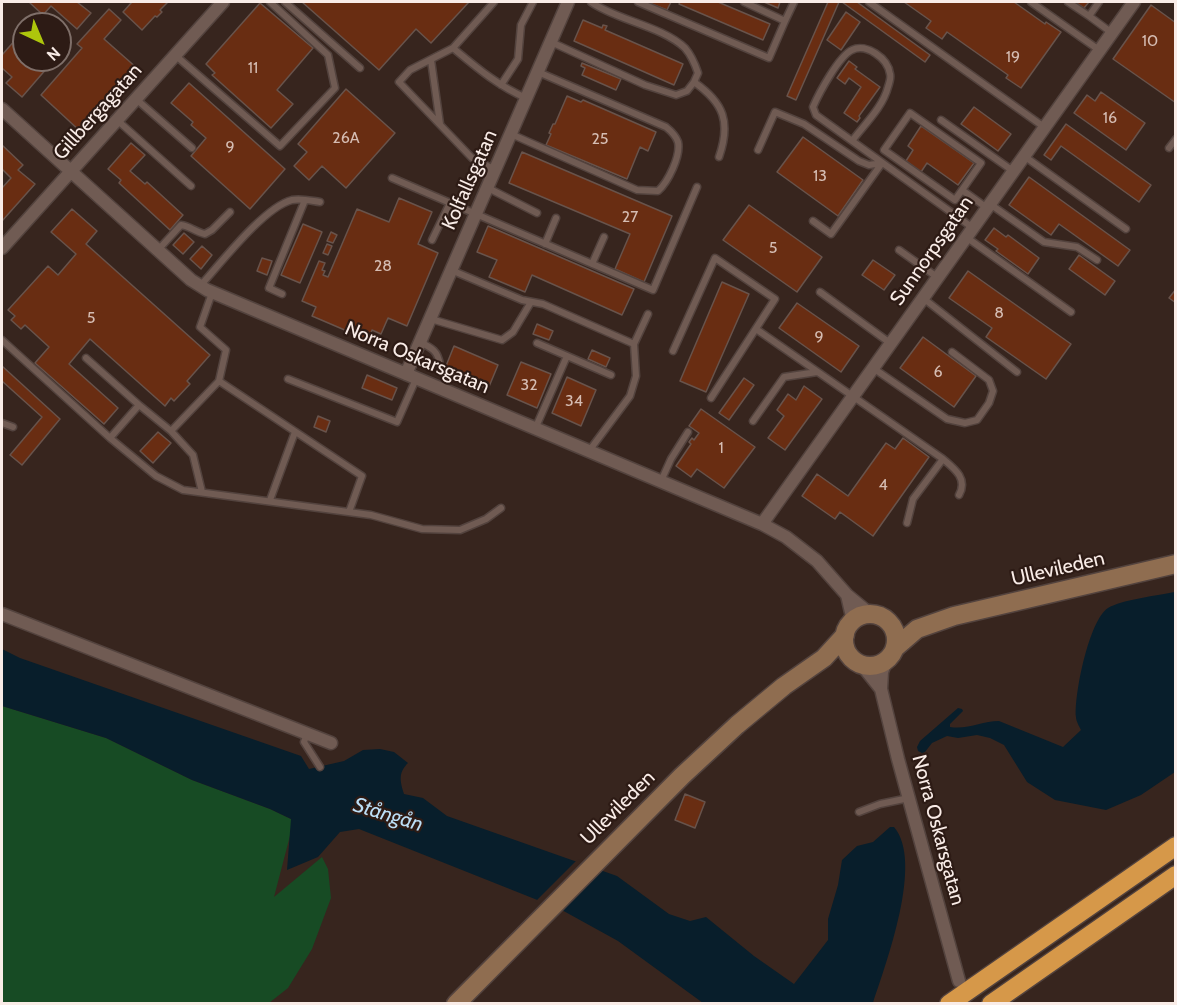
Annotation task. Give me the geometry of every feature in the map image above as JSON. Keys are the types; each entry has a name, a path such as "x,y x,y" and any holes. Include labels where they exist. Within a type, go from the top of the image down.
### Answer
{"highway":[{"path":"949,1004 1176,846"},
{"path":"991,1004 1176,875"}],"main road":[{"name":"Ullevileden","path":"890,655 917,629 954,616 1176,564"},
{"path":"824,658 856,661 871,666 890,655 896,638 891,624 882,616 870,614 861,616 849,628 845,647 856,661"},
{"path":"891,624 917,629"},
{"name":"Ullevileden","path":"456,1004 639,819 737,725 784,686 824,658 849,628"}],"street":[{"name":"Gillbergagatan","path":"2,248 223,2"},
{"name":"Kolfallsgatan","path":"411,377 420,342 568,2"},
{"name":"Sunnorpsgatan","path":"762,524 1134,2"},
{"name":"Norra Oskarsgatan","path":"4,116 71,171 200,286 212,293 762,524 786,537 817,561 848,595 870,614"},
{"path":"848,595 849,628"},
{"path":"2,614 331,743"},
{"name":"Norra Oskarsgatan","path":"890,655 882,672 881,689 959,981"},
{"name":"Norra Oskarsgatan","path":"856,661 881,689"}],"lane":[{"path":"175,55 280,146 335,88 328,55 270,2"},
{"path":"285,2 360,68"},
{"path":"494,2 453,48 410,70 399,82 472,158 495,170"},
{"path":"501,85 518,59 521,25 533,2"},
{"path":"551,42 645,85 676,95 687,91 698,73 694,61 684,48 669,38 591,2"},
{"path":"638,2 769,58 794,2"},
{"path":"744,2 785,21"},
{"path":"869,2 1044,127"},
{"path":"1031,2 1099,50"},
{"path":"1068,2 1112,33"},
{"path":"1089,16 1099,2"},
{"path":"852,141 882,101 888,89 891,74 886,63 864,47 851,50 824,83 813,106 816,115 882,163 1071,312"},
{"path":"453,48 501,85 527,98"},
{"path":"431,60 440,124"},
{"path":"511,135 637,190 658,191 677,154 678,142 666,127 538,72"},
{"path":"694,82 710,93 724,120 725,139 719,157"},
{"path":"136,99 192,147"},
{"path":"758,150 775,112 804,124 869,165 882,163"},
{"path":"910,113 981,163 962,190 955,200 884,150 910,113"},
{"path":"117,120 191,186"},
{"path":"941,120 1013,171"},
{"path":"1169,148 1176,139"},
{"path":"1024,156 1126,229"},
{"path":"813,221 831,234 882,163"},
{"path":"392,178 653,290 697,187"},
{"path":"488,188 537,213"},
{"path":"962,190 1044,242 1077,247 1097,260"},
{"path":"200,286 263,218 280,205 294,200 320,202"},
{"path":"282,294 269,288 305,200"},
{"path":"432,240 450,203"},
{"path":"158,250 181,225 188,225 197,232 205,234 230,212"},
{"path":"545,244 556,218"},
{"path":"592,264 604,237"},
{"path":"899,250 938,277"},
{"path":"673,351 715,258 775,299 711,398"},
{"path":"451,270 522,300 543,304 634,344"},
{"path":"820,292 890,344"},
{"path":"171,430 219,381 226,350 200,327 212,293"},
{"path":"923,297 1017,372"},
{"path":"431,319 502,340 513,332 531,302"},
{"path":"589,451 630,396 636,376 634,344 648,314"},
{"path":"756,328 943,459 962,478 963,488 959,495"},
{"path":"2,340 110,438 156,476 183,490 370,515 422,529 460,530 486,519 501,508"},
{"path":"420,342 435,350 440,365"},
{"path":"537,343 611,375"},
{"path":"873,368 947,419 965,423 977,420 989,403 993,390 989,380 951,352"},
{"path":"535,429 567,356"},
{"path":"86,358 171,430 193,455 202,492"},
{"path":"753,421 784,378 818,372"},
{"path":"288,379 397,422 411,377"},
{"path":"219,381 362,476 349,512"},
{"path":"110,438 139,405"},
{"path":"2,423 13,427"},
{"path":"270,500 295,432"},
{"path":"661,481 671,459 688,432"},
{"path":"907,523 913,499 943,459"},
{"path":"308,733 304,742 320,767"},
{"path":"859,812 880,804 909,798"}],"green space":[{"path":"2,706 106,738 192,780 291,819 291,832 274,897 322,857 328,869 331,898 312,949 288,988 269,1003 2,1003"}],"water":[{"path":"1175,592 1175,772 1141,795 1106,810 1055,800 1027,782 1004,745 977,735 958,738 947,736 932,743 925,752 918,751 920,741 958,708 963,711 950,724 950,727 999,721 1063,747 1081,730 1076,717 1077,692 1089,642 1101,615 1114,605"},
{"name":"Stångån","path":"2,649 20,658 301,756 309,769 344,761 363,750 380,749 394,752 408,763 401,777 404,794 423,798 447,816 617,876 669,914 690,921 706,917 754,956 794,984 828,940 828,919 838,885 842,860 857,846 873,842 890,827 894,827 902,843 905,864 904,888 893,939 873,1003 703,1003 618,941 560,909 359,829 340,832 318,857 287,870 291,819 192,780 106,738 2,706"}],"pier":[{"path":"578,859 601,867 558,911 535,902"}],"building":[{"path":"29,2 77,2 91,13 77,29 72,25 72,12 58,12 51,6 46,12 40,12"},
{"path":"132,2 168,2 160,10 162,12 142,30 123,12"},
{"path":"302,2 469,2 431,43 416,29 379,70"},
{"path":"646,2 671,2 667,10"},
{"path":"680,2 718,2 770,24 763,40 679,4"},
{"path":"764,2 780,2 778,8"},
{"path":"828,2 839,2 796,100 787,96"},
{"path":"842,2 857,2 930,55 925,62"},
{"path":"904,2 1014,2 1045,24 1046,22 1061,32 1021,88 1006,78 1008,75 947,32 942,39 926,28 931,21"},
{"path":"1075,2 1089,2 1084,8"},
{"path":"260,3 313,48 277,90 293,104 271,128 212,75 215,73 206,64"},
{"path":"1151,5 1176,23 1176,103 1113,59"},
{"path":"109,9 121,20 104,39 138,69 81,132 41,95 61,72 72,72 72,59 82,48 77,44"},
{"path":"846,12 860,22 841,50 827,40"},
{"path":"583,20 602,28 603,25 607,26 605,30 683,64 674,85 574,41"},
{"path":"12,44 12,72 44,72 22,97 6,83 12,77 2,68 2,55"},
{"path":"849,61 857,67 855,69 880,87 857,122 844,113 861,87 849,78 845,84 837,78"},
{"path":"582,63 621,79 616,90 582,75 585,68 581,66"},
{"path":"189,83 285,169 250,209 191,156 206,138 191,125 193,122 171,103"},
{"path":"346,89 395,133 346,188 322,166 309,180 294,166 307,152 298,144"},
{"path":"1101,92 1145,123 1126,150 1074,113 1087,95 1095,101"},
{"path":"567,96 581,102 583,100 656,132 648,151 640,147 627,179 546,145 551,134 549,133"},
{"path":"974,107 1011,134 998,151 961,124"},
{"path":"1066,124 1151,185 1139,202 1061,146 1051,160 1044,155"},
{"path":"921,126 974,163 958,185 927,163 921,172 906,161 913,150 908,146"},
{"path":"803,137 863,180 838,216 777,172"},
{"path":"131,143 145,155 130,171 145,184 147,182 183,215 170,230 119,183 121,180 108,169"},
{"path":"2,145 23,165 18,170 35,184 2,221 2,188 11,178 2,169"},
{"path":"522,152 672,216 644,282 615,269 630,234 509,183"},
{"path":"1029,177 1130,250 1118,266 1059,224 1051,235 1009,205"},
{"path":"399,198 432,212 418,244 438,253 407,326 388,318 381,334 372,330 368,340 312,316 316,307 302,301 319,261 325,263 322,270 325,271 323,275 328,277 357,209 389,222"},
{"path":"749,205 822,257 797,292 723,240"},
{"path":"72,209 97,231 86,244 210,355 187,381 190,384 174,401 171,398 165,406 90,339 69,364 118,408 104,424 35,363 49,347 25,325 21,329 11,320 15,316 8,310 48,266 58,275 76,254 51,232"},
{"path":"303,224 322,232 300,283 281,275"},
{"path":"488,226 634,289 622,315 532,275 525,292 489,277 497,260 477,252"},
{"path":"994,228 1006,237 1008,235 1039,258 1028,274 996,251 998,249 985,240"},
{"path":"331,232 337,235 333,243 327,241"},
{"path":"184,233 194,242 183,254 173,245"},
{"path":"327,244 332,246 328,255 323,253"},
{"path":"202,246 212,255 201,269 190,259"},
{"path":"1079,255 1115,281 1105,295 1069,269"},
{"path":"262,258 272,261 267,275 257,271"},
{"path":"873,260 895,275 884,290 862,275"},
{"path":"968,271 1071,344 1046,379 986,337 992,328 949,298"},
{"path":"722,282 749,294 706,392 680,381"},
{"path":"1176,289 1176,303 1169,298"},
{"path":"797,303 859,346 841,372 779,328"},
{"path":"537,324 553,331 549,340 533,334"},
{"path":"923,337 976,376 954,407 900,368"},
{"path":"454,346 498,365 488,389 444,371"},
{"path":"592,350 610,358 606,367 588,359"},
{"path":"521,362 551,374 537,408 507,395"},
{"path":"2,366 60,419 22,465 10,455 42,417 2,381"},
{"path":"367,375 397,388 392,400 362,388"},
{"path":"567,377 596,390 581,426 552,413"},
{"path":"744,378 754,385 729,420 719,413"},
{"path":"804,386 822,399 785,450 768,438 784,416 777,410 788,394 796,400"},
{"path":"701,409 755,447 724,488 697,469 691,477 676,466 691,444 689,442 692,438 694,440 699,433 689,426"},
{"path":"318,416 330,421 326,432 314,427"},
{"path":"158,432 171,443 153,463 140,451"},
{"path":"903,438 929,457 873,536 840,512 835,519 802,496 817,474 848,496 886,443 895,449"},
{"path":"685,794 705,802 695,828 675,820"}]}
